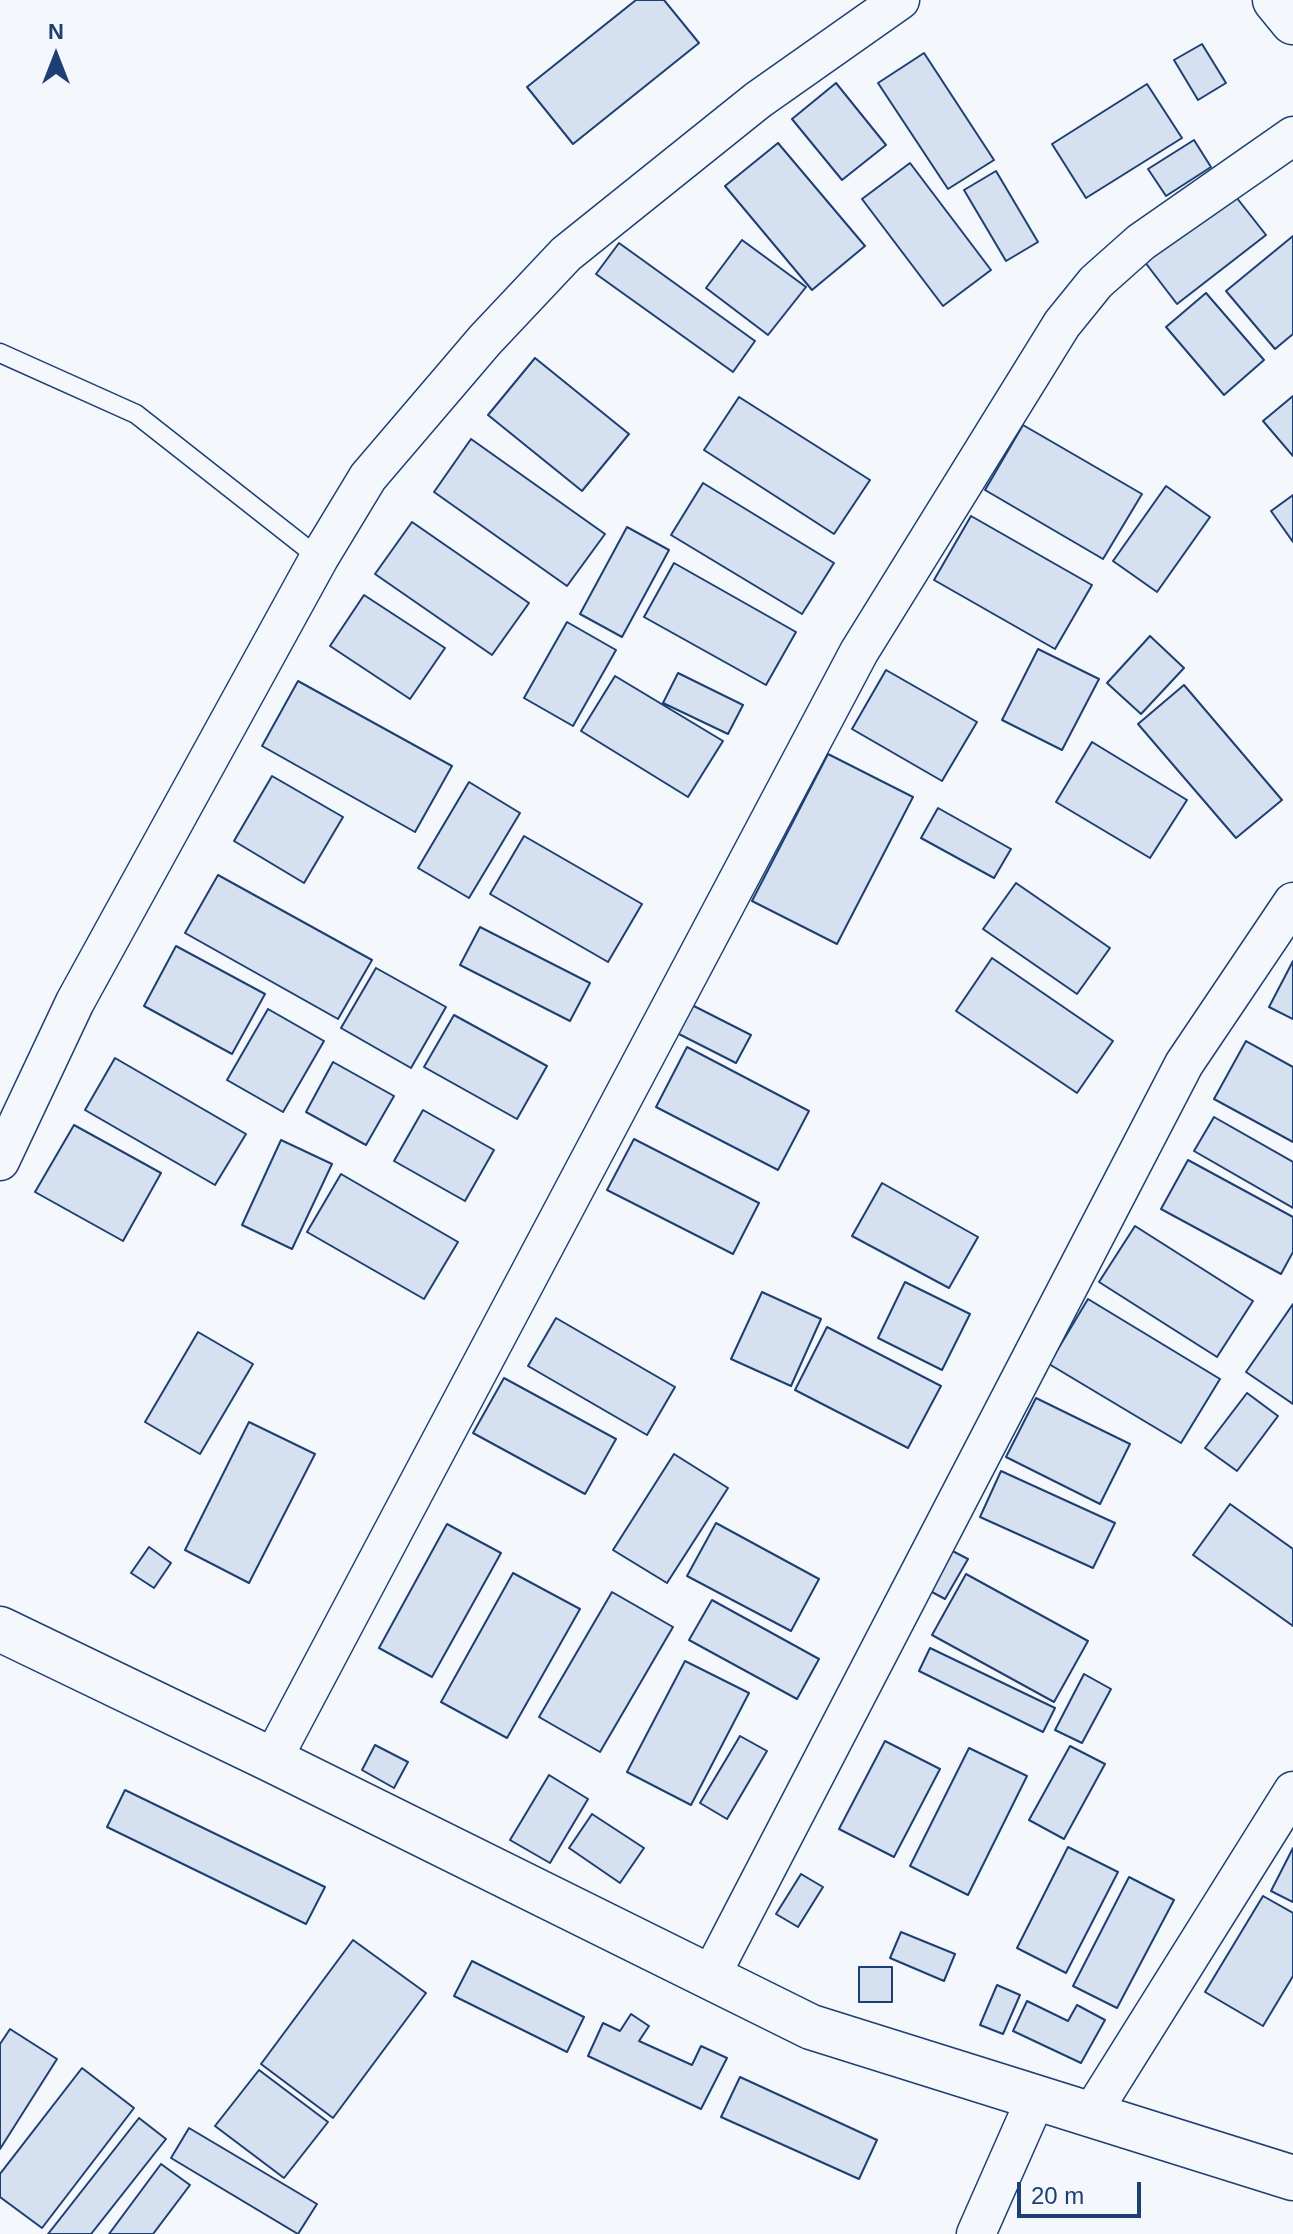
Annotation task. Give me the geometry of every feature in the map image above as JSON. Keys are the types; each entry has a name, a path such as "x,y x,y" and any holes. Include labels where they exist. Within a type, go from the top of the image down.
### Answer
{"street":[{"path":"0,1161 75,1002 319,558 368,477 485,340 566,254 758,100 900,0"},
{"path":"1275,0 1293,22"},
{"path":"272,1760 859,652 1062,324 1096,282 1141,242 1293,136"},
{"path":"710,1977 1184,1064 1293,902"},
{"path":"0,1629 811,2027 1293,2178"},
{"path":"1091,2114 1293,1791"},
{"path":"976,2234 1036,2098"}],"lane":[{"path":"0,353 136,414 319,558"}],"building":[{"path":"636,0 664,0 699,43 573,144 527,87"},
{"path":"1202,44 1226,83 1198,100 1174,60"},
{"path":"924,53 994,160 948,189 878,83"},
{"path":"836,83 886,145 842,180 792,119"},
{"path":"1147,84 1182,138 1086,198 1052,144"},
{"path":"1194,140 1211,167 1166,196 1148,169"},
{"path":"778,143 865,246 812,290 725,186"},
{"path":"910,163 991,270 943,306 862,199"},
{"path":"996,171 1038,242 1006,261 964,190"},
{"path":"1229,188 1266,235 1177,304 1141,257"},
{"path":"1293,236 1293,334 1275,349 1226,291"},
{"path":"742,240 806,287 768,335 706,288"},
{"path":"619,243 755,341 733,372 596,274"},
{"path":"1206,293 1264,360 1224,395 1166,327"},
{"path":"535,358 629,434 582,491 488,415"},
{"path":"1293,396 1293,456 1263,421"},
{"path":"739,397 870,480 834,534 704,450"},
{"path":"1023,425 1142,494 1103,559 985,490"},
{"path":"471,439 605,534 567,586 434,492"},
{"path":"703,483 834,563 802,614 671,535"},
{"path":"1166,486 1210,517 1157,592 1113,561"},
{"path":"1293,495 1293,542 1271,511"},
{"path":"971,516 1092,585 1055,649 934,580"},
{"path":"412,522 529,603 492,655 375,574"},
{"path":"627,527 669,550 622,637 580,614"},
{"path":"674,563 796,632 766,685 644,617"},
{"path":"364,595 445,648 410,699 330,646"},
{"path":"567,622 616,650 573,726 524,698"},
{"path":"1150,636 1184,668 1141,714 1107,683"},
{"path":"1038,649 1099,679 1062,750 1002,720"},
{"path":"886,670 977,722 942,781 852,729"},
{"path":"678,673 743,705 728,734 663,703"},
{"path":"615,676 723,741 688,797 581,731"},
{"path":"298,681 452,766 415,832 262,746"},
{"path":"1184,685 1282,800 1236,838 1138,724"},
{"path":"1092,742 1187,800 1150,858 1056,802"},
{"path":"828,754 913,797 837,944 752,901"},
{"path":"272,776 343,817 304,883 234,841"},
{"path":"469,782 520,813 469,898 418,868"},
{"path":"938,808 1011,849 994,878 921,838"},
{"path":"524,836 642,904 608,962 490,894"},
{"path":"218,875 372,960 338,1019 185,933"},
{"path":"1016,883 1110,948 1077,994 983,929"},
{"path":"480,927 590,983 570,1021 460,965"},
{"path":"176,946 265,994 232,1054 144,1006"},
{"path":"992,958 1113,1041 1077,1093 956,1011"},
{"path":"1293,961 1293,1019 1269,1007"},
{"path":"376,968 446,1007 411,1068 341,1028"},
{"path":"686,1002 751,1035 736,1063 671,1030"},
{"path":"268,1009 324,1041 283,1112 227,1080"},
{"path":"454,1015 547,1066 517,1119 424,1067"},
{"path":"1246,1041 1293,1067 1293,1142 1214,1099"},
{"path":"687,1047 809,1111 778,1170 656,1107"},
{"path":"115,1058 246,1134 215,1185 85,1110"},
{"path":"333,1062 394,1096 366,1145 306,1112"},
{"path":"423,1110 494,1150 465,1201 394,1161"},
{"path":"1214,1117 1293,1162 1293,1208 1194,1151"},
{"path":"74,1125 161,1173 123,1241 35,1192"},
{"path":"634,1139 759,1203 733,1254 607,1190"},
{"path":"281,1140 332,1164 292,1249 242,1225"},
{"path":"1188,1160 1293,1217 1293,1252 1281,1274 1161,1209"},
{"path":"341,1174 458,1242 424,1299 307,1232"},
{"path":"882,1183 978,1237 949,1288 852,1236"},
{"path":"1135,1226 1253,1301 1217,1357 1099,1282"},
{"path":"905,1282 970,1314 942,1370 878,1338"},
{"path":"762,1292 821,1319 791,1386 731,1359"},
{"path":"1088,1299 1220,1379 1181,1443 1049,1364"},
{"path":"1293,1304 1293,1404 1246,1372"},
{"path":"556,1318 675,1387 647,1435 528,1366"},
{"path":"827,1327 941,1386 908,1448 795,1390"},
{"path":"198,1332 253,1364 200,1454 145,1422"},
{"path":"504,1378 616,1439 585,1494 473,1433"},
{"path":"1247,1393 1278,1416 1237,1471 1205,1448"},
{"path":"1036,1398 1130,1444 1100,1504 1006,1457"},
{"path":"249,1422 315,1454 249,1583 185,1550"},
{"path":"674,1454 728,1488 667,1583 613,1550"},
{"path":"1001,1471 1115,1523 1093,1568 980,1517"},
{"path":"1230,1504 1293,1549 1293,1626 1193,1555"},
{"path":"716,1523 819,1579 791,1631 687,1576"},
{"path":"447,1524 501,1553 432,1677 379,1648"},
{"path":"939,1544 968,1559 945,1599 917,1584"},
{"path":"149,1547 171,1563 154,1588 131,1573"},
{"path":"513,1573 580,1609 507,1738 441,1702"},
{"path":"966,1574 1088,1641 1054,1702 932,1635"},
{"path":"612,1592 673,1627 600,1752 539,1717"},
{"path":"712,1600 819,1659 797,1699 689,1640"},
{"path":"930,1648 1055,1708 1043,1732 919,1671"},
{"path":"685,1661 749,1693 691,1805 627,1772"},
{"path":"1084,1674 1111,1689 1082,1743 1055,1730"},
{"path":"740,1736 767,1751 727,1819 700,1803"},
{"path":"885,1741 940,1769 894,1857 839,1829"},
{"path":"375,1745 408,1762 394,1788 362,1770"},
{"path":"1070,1746 1105,1764 1064,1839 1029,1820"},
{"path":"969,1748 1027,1776 968,1895 910,1866"},
{"path":"549,1775 588,1799 550,1863 510,1840"},
{"path":"125,1790 325,1887 306,1924 107,1827"},
{"path":"592,1814 644,1848 620,1883 569,1848"},
{"path":"1068,1847 1118,1872 1066,1973 1017,1948"},
{"path":"1293,1848 1293,1902 1271,1891"},
{"path":"801,1874 823,1887 798,1927 776,1914"},
{"path":"1129,1877 1174,1900 1117,2008 1073,1986"},
{"path":"1263,1896 1293,1913 1293,1976 1263,2026 1205,1992"},
{"path":"901,1932 955,1954 944,1981 890,1958"},
{"path":"353,1940 426,1993 333,2118 261,2064"},
{"path":"472,1961 584,2017 567,2052 454,1996"},
{"path":"859,1967 892,1967 892,2002 859,2002"},
{"path":"997,1985 1020,1995 1003,2034 980,2025"},
{"path":"1027,2001 1068,2021 1077,2005 1105,2020 1081,2063 1013,2031"},
{"path":"631,2014 649,2026 639,2041 692,2065 701,2046 727,2058 701,2109 588,2056 603,2023 620,2031"},
{"path":"10,2029 57,2059 0,2149 0,2044"},
{"path":"82,2068 134,2108 42,2228 0,2197 0,2174"},
{"path":"259,2070 328,2122 284,2178 215,2126"},
{"path":"740,2077 877,2140 859,2179 721,2117"},
{"path":"139,2118 166,2139 91,2234 48,2234"},
{"path":"189,2128 317,2204 298,2234 171,2158"},
{"path":"161,2164 190,2185 153,2234 109,2234"}]}
